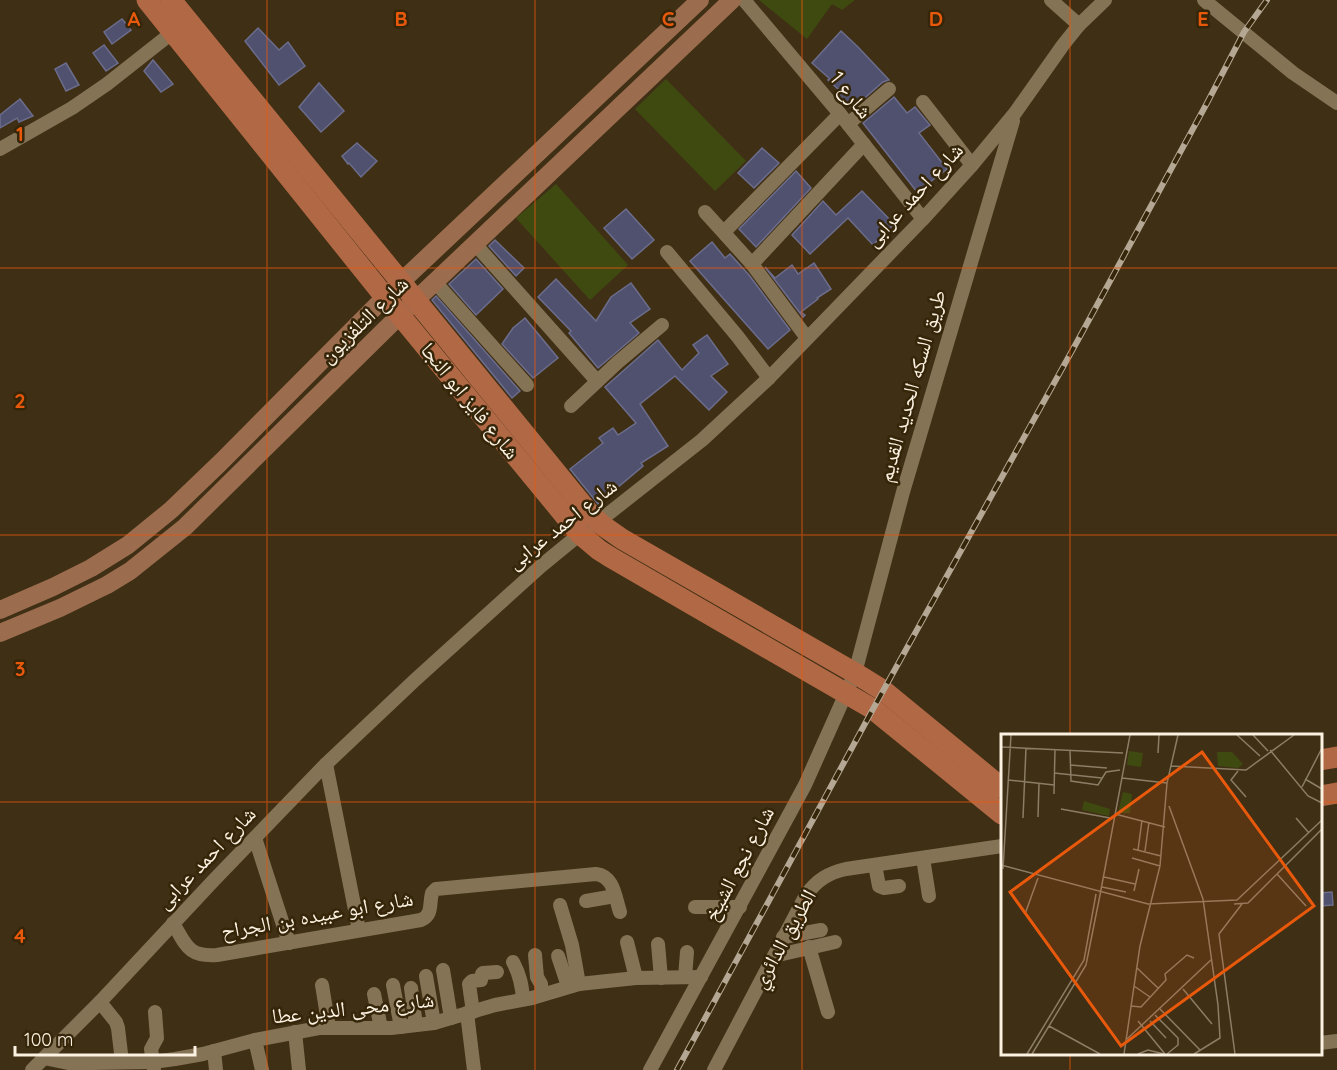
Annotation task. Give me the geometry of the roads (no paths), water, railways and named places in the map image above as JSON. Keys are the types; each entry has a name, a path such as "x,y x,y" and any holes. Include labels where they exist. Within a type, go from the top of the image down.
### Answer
{"main road":[{"name":"شارع فايز ابو النجا","path":"147,0 385,297 580,534 604,553 846,693 878,700"},
{"name":"شارع فايز ابو النجا","path":"171,0 582,506 598,522 622,539 855,673 878,700"},
{"path":"878,700 1001,787"},
{"path":"878,700 1001,813"},
{"path":"1322,760 1337,757"},
{"path":"1322,796 1337,793"}],"street":[{"name":"شارع التلفزيون","path":"0,610 91,568 128,545 171,510 385,297 700,0"},
{"name":"شارع التلفزيون","path":"0,633 92,593 130,571 158,550 193,519 400,315 732,0"},
{"name":"شارع 1","path":"744,0 844,119 923,219"},
{"path":"1052,0 1079,25"},
{"name":"شارع احمد عرابى","path":"32,1070 100,1002 326,764 461,637 580,534 702,440 769,378 972,165 1015,113 1079,25 1105,0"},
{"path":"1204,0 1293,73 1337,103"},
{"path":"0,149 72,108 173,32"},
{"path":"724,232 844,119 889,88"},
{"path":"923,102 972,165"},
{"name":"طريق السكه الحديد القديم","path":"855,673 903,492 1015,113"},
{"path":"752,264 864,144"},
{"path":"705,212 752,264 807,338"},
{"path":"475,244 597,381"},
{"path":"667,252 769,378"},
{"path":"435,282 527,385"},
{"path":"571,406 662,325"},
{"name":"شارع نجع الشيخ","path":"650,1070 805,785 855,673"},
{"path":"326,764 359,930"},
{"path":"255,838 289,943"},
{"name":"الطريق الدائري","path":"714,1070 806,895 823,877 834,872 874,865 1001,846"},
{"path":"923,858 929,896"},
{"path":"874,865 879,886 884,888 899,886"},
{"name":"شارع ابو عبيده بن الجراح","path":"173,923 190,950 202,956 217,955 421,920 429,914 432,893 436,889 596,874 610,882 620,912"},
{"path":"586,901 615,896"},
{"path":"695,907 740,907"},
{"path":"559,914 576,959 574,985"},
{"path":"783,937 821,930"},
{"path":"627,942 636,978"},
{"path":"774,956 835,942"},
{"path":"658,944 661,978"},
{"path":"809,947 828,1012"},
{"path":"685,977 687,952"},
{"path":"535,955 537,977 541,984 542,994"},
{"path":"558,956 574,985"},
{"path":"513,962 522,983 523,999"},
{"path":"467,968 470,982 468,986 474,1070"},
{"path":"443,970 451,1018"},
{"path":"470,982 480,980 483,973 497,972"},
{"path":"426,976 434,1023"},
{"name":"شارع محى الدين عطا","path":"44,1058 68,1066 103,1066 122,1062 153,1066 255,1040 319,1028 381,1028 434,1023 574,985 636,978 701,977"},
{"path":"322,984 329,1028"},
{"path":"393,985 401,1027"},
{"path":"411,988 416,1025"},
{"path":"374,994 381,1028"},
{"path":"100,1002 116,1022 122,1062"},
{"path":"153,1066 152,1046 157,1038 155,1012"},
{"path":"295,1032 299,1070"},
{"path":"255,1040 262,1070"},
{"path":"1322,1043 1337,1041"},
{"path":"214,1051 216,1070"}],"railway":[{"path":"677,1070 873,709 1078,340 1244,32 1267,0"}]}
